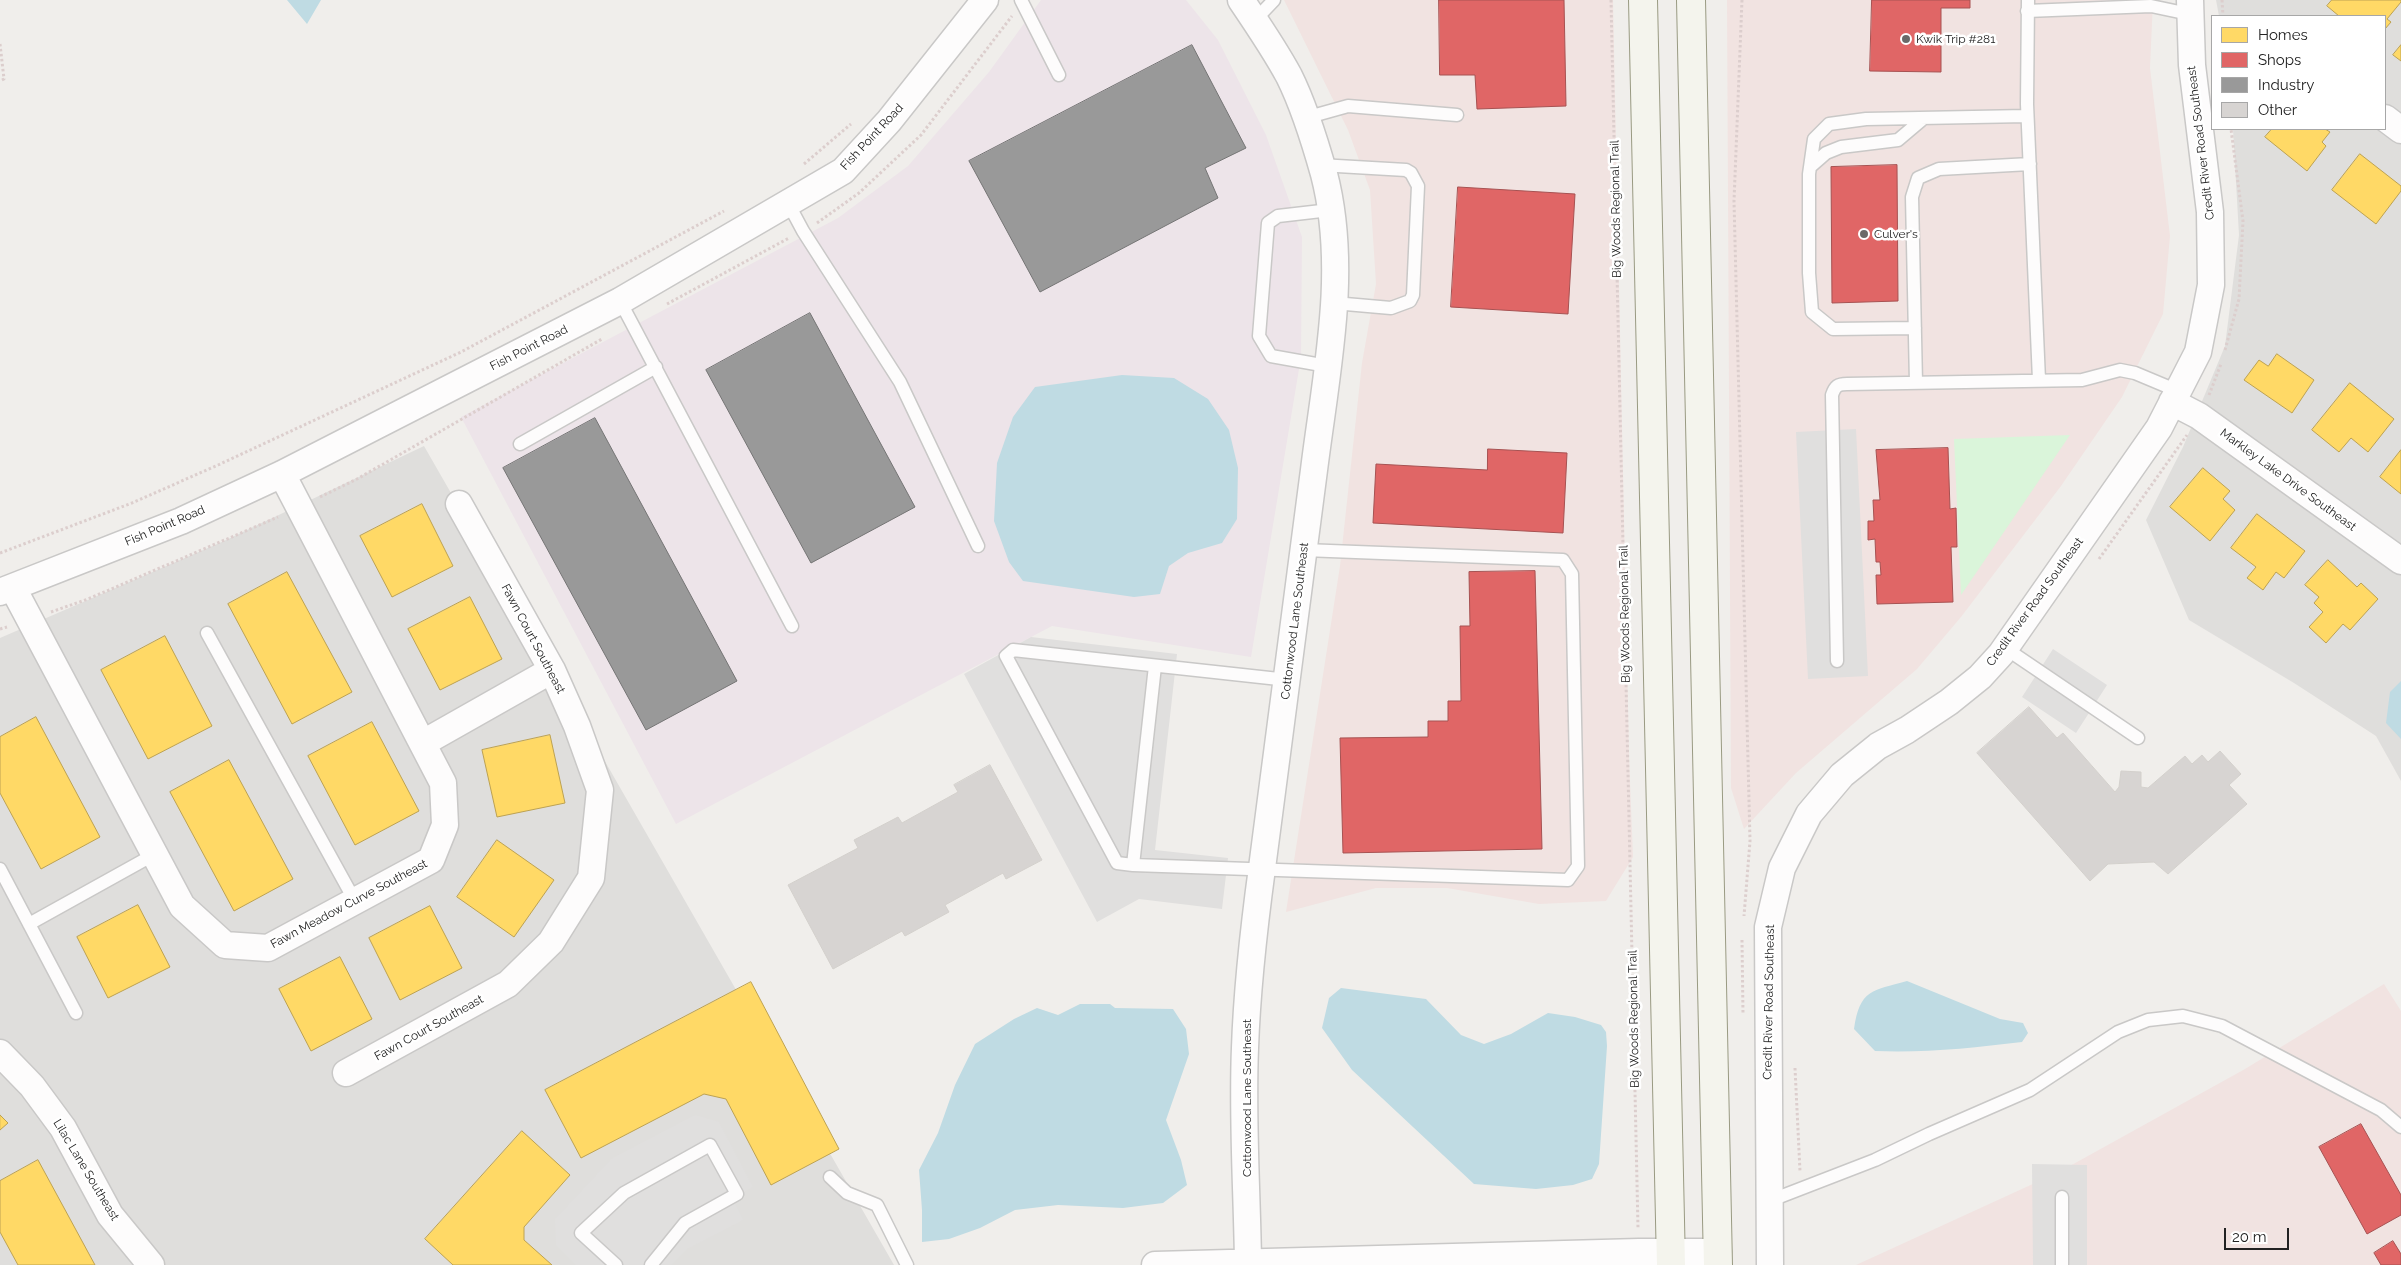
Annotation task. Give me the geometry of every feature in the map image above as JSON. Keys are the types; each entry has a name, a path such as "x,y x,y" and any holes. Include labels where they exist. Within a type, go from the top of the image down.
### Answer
{"main road":[{"path":"1643,0 1671,1259"},
{"path":"1691,0 1718,1259"}],"street":[{"name":"Fish Point Road","path":"6,590 181,521 282,474 620,300 843,170 889,121 985,0"},
{"name":"Cottonwood Lane Southeast","path":"1248,10 1290,78 1306,118 1320,165 1330,210 1334,258 1334,303 1327,366 1288,680 1261,870 1244,1051 1248,1263"},
{"name":"Credit River Road Southeast","path":"1770,1265 1768,927 1782,868 1808,814 1842,775 1878,746 1907,730 1949,702 1980,677 2005,648 2159,428 2198,352 2210,285 2210,212 2192,66 2195,16"},
{"path":"2386,119 2401,130"},
{"name":"Markley Lake Drive Southeast","path":"2175,396 2401,561"},
{"name":"Fawn Meadow Curve Southeast","path":"6,590 155,854 182,906 225,945 268,948 431,860 446,826 443,782 282,474"},
{"name":"Fawn Court Southeast","path":"346,1073 508,984 551,942 591,878 600,790 577,726 552,670 459,504"},
{"path":"423,742 552,670"},
{"name":"Lilac Lane Southeast","path":"0,1053 32,1086 63,1128 110,1214 151,1265"},
{"path":"1155,1265 1462,1261 1639,1252 1671,1259 1718,1259"}],"lane":[{"path":"1021,0 1059,76"},
{"path":"1248,10 1274,0"},
{"path":"2039,380 2027,116 2027,6 2151,6 2195,16"},
{"path":"1306,118 1348,106 1457,115"},
{"path":"1915,328 1833,329 1812,312 1809,273 1810,167 1814,138 1829,124 1866,119 2027,116"},
{"path":"1810,167 1826,153 1841,148 1898,140 1924,118"},
{"path":"1916,383 1912,197 1918,178 1939,169 2030,164"},
{"path":"1320,165 1406,170 1411,173 1418,186 1414,295 1410,301 1392,308 1334,303"},
{"path":"788,203 803,231 900,382 978,546"},
{"path":"1327,366 1271,356 1259,336 1268,223 1278,216 1330,210"},
{"path":"620,300 792,626"},
{"path":"520,444 656,367"},
{"path":"1837,661 1832,395 1835,388 1840,384 2082,380 2120,370 2134,373 2175,396"},
{"path":"1288,680 1012,650 1006,656 1117,863 1261,870 1568,880 1578,866 1572,574 1563,560 1304,550"},
{"path":"207,634 355,901"},
{"path":"2005,648 2138,738"},
{"path":"1132,865 1155,666"},
{"path":"29,924 155,854"},
{"path":"0,869 76,1013"},
{"path":"1769,1201 1875,1160 2030,1090 2118,1032 2148,1020 2183,1016 2222,1026 2381,1110 2401,1127"},
{"path":"616,1265 581,1233 624,1193 710,1145 738,1194 685,1223 651,1265"},
{"path":"830,1177 847,1193 877,1205 907,1265"},
{"path":"2062,1197 2062,1265"}],"path":[{"name":"Big Woods Regional Trail","path":"1611,0 1638,1228"},
{"path":"1742,0 1734,201 1750,841 1744,918"},
{"path":"2222,0 2223,15"},
{"path":"0,44 4,79 0,81"},
{"path":"803,164 856,120"},
{"path":"0,553 149,496 461,352 728,208"},
{"path":"1742,935 1742,1015"}],"shaded area":[{"path":"1041,0 1186,0 1218,40 1266,135 1302,237 1301,357 1251,657 1052,626 676,824 461,417 838,218 908,166 989,72"},
{"path":"1284,0 1613,0 1629,756 1633,857 1606,901 1539,904 1447,888 1376,888 1286,912 1340,566 1362,363 1376,284 1370,190 1348,130"},
{"path":"1727,0 2153,0 2150,68 2170,236 2163,314 2122,397 2061,486 1961,617 1917,669 1796,773 1744,829 1731,788"},
{"path":"2216,0 2401,0 2401,781 2376,736 2294,683 2189,620 2146,520 2183,447 2225,346 2239,235 2233,130 2386,130 2386,15 2219,15"},
{"path":"1856,429 1868,676 1808,679 1796,432"},
{"path":"424,446 894,1265 0,1265 0,638 224,541"},
{"path":"1031,637 1177,654 1155,850 1228,858 1222,909 1139,899 1097,922 964,674"},
{"path":"2053,649 2107,685 2076,733 2022,697"},
{"path":"2384,984 2401,1011 2401,1265 1856,1265 2059,1172 2245,1069"},
{"path":"695,1115 719,1122 753,1187 732,1198 743,1220 687,1249 671,1265 576,1265 556,1245 555,1219 611,1159"},
{"path":"2032,1164 2087,1165 2087,1265 2033,1265"}],"green space":[{"path":"2070,435 1961,595 1954,439"}],"water":[{"path":"287,0 321,0 307,24"},
{"path":"1122,375 1174,378 1208,399 1229,430 1238,468 1237,519 1222,543 1188,553 1169,566 1160,594 1134,597 1023,581 1009,562 994,521 997,463 1013,417 1035,387"},
{"path":"2401,681 2401,739 2386,723 2390,692"},
{"path":"1907,981 2000,1019 2023,1023 2028,1033 2022,1042 1930,1051 1875,1051 1854,1029 1860,1006 1864,999 1876,990"},
{"path":"1341,988 1426,999 1461,1035 1484,1044 1511,1034 1548,1013 1575,1017 1601,1025 1606,1032 1607,1046 1599,1164 1592,1179 1573,1185 1536,1189 1474,1184 1352,1070 1322,1028 1329,998"},
{"path":"1080,1004 1110,1004 1115,1008 1173,1009 1186,1029 1189,1054 1166,1120 1181,1160 1187,1185 1163,1203 1123,1208 1058,1205 1015,1210 980,1228 949,1239 922,1242 919,1170 938,1133 955,1085 975,1044 1014,1019 1037,1008 1058,1015"}],"building: Homes":[{"path":"2332,0 2401,0 2387,19 2391,22 2386,28 2386,15 2338,15 2327,6"},
{"path":"2401,45 2401,61 2393,55"},
{"path":"2271,130 2327,130 2330,132 2322,142 2326,146 2307,171 2265,137"},
{"path":"2360,154 2401,186 2401,191 2376,224 2332,190"},
{"path":"2277,354 2314,380 2292,413 2244,380 2259,360 2268,366"},
{"path":"2350,383 2394,419 2368,452 2351,438 2339,452 2312,430"},
{"path":"2401,450 2401,494 2380,477"},
{"path":"2203,468 2230,491 2223,499 2235,510 2210,541 2170,507"},
{"path":"422,504 453,566 392,597 360,536"},
{"path":"2257,514 2305,551 2284,578 2276,572 2263,590 2247,578 2256,567 2231,548"},
{"path":"2328,560 2357,587 2361,583 2378,599 2350,630 2343,624 2326,643 2309,627 2323,612 2314,603 2319,597 2305,585"},
{"path":"287,572 352,692 292,724 228,604"},
{"path":"470,597 502,659 440,690 408,629"},
{"path":"165,636 212,726 148,759 101,670"},
{"path":"36,717 100,837 41,869 0,793 0,737"},
{"path":"372,722 419,811 355,845 308,756"},
{"path":"550,735 565,803 497,817 482,750"},
{"path":"229,760 293,879 234,911 170,792"},
{"path":"497,840 554,880 514,937 457,897"},
{"path":"138,905 170,967 108,998 77,937"},
{"path":"430,906 462,968 400,1000 369,938"},
{"path":"340,957 372,1019 311,1051 279,989"},
{"path":"751,982 839,1149 771,1185 726,1099 704,1094 581,1158 545,1090"},
{"path":"0,1115 8,1123 0,1130"},
{"path":"522,1131 570,1175 524,1227 524,1240 552,1265 453,1265 425,1239"},
{"path":"38,1160 95,1265 18,1265 0,1232 0,1181"}],"building: Shops":[{"path":"1439,0 1564,0 1566,106 1477,109 1475,75 1440,75"},
{"name":"Kwik Trip #281","path":"1872,0 1970,0 1970,8 1941,8 1941,72 1870,71"},
{"name":"Culver's","path":"1897,165 1898,301 1832,303 1831,167"},
{"path":"1458,187 1575,194 1568,314 1451,307"},
{"path":"1948,448 1950,509 1956,508 1957,547 1951,547 1953,602 1877,604 1876,575 1881,575 1880,562 1876,562 1875,539 1868,540 1868,521 1874,521 1873,500 1880,500 1876,450"},
{"path":"1488,449 1567,453 1563,533 1373,523 1376,464 1487,470"},
{"path":"1535,571 1542,849 1343,853 1340,738 1428,737 1428,721 1448,721 1448,701 1461,701 1460,626 1470,626 1469,572"},
{"path":"2361,1124 2401,1195 2401,1215 2367,1234 2319,1147"},
{"path":"2393,1241 2401,1254 2401,1265 2381,1265 2374,1253"}],"building: Industry":[{"path":"1192,45 1246,148 1205,168 1218,198 1040,292 969,161"},
{"path":"810,313 915,507 811,563 706,370"},
{"path":"595,418 737,681 646,730 503,468"}],"building: Other":[{"path":"2029,707 2057,738 2063,733 2115,792 2119,787 2121,771 2141,772 2141,787 2148,788 2185,756 2192,764 2202,755 2208,762 2220,751 2241,774 2229,785 2247,804 2168,874 2154,862 2108,864 2090,881 1977,753"},
{"path":"990,765 1042,860 1006,879 1003,873 945,905 949,912 905,936 902,931 833,969 788,885 858,848 854,840 898,817 902,823 958,792 954,785"}],"place":[{"name":"Kwik Trip #281","path":"1906,39"},
{"name":"Culver's","path":"1864,234"}]}
